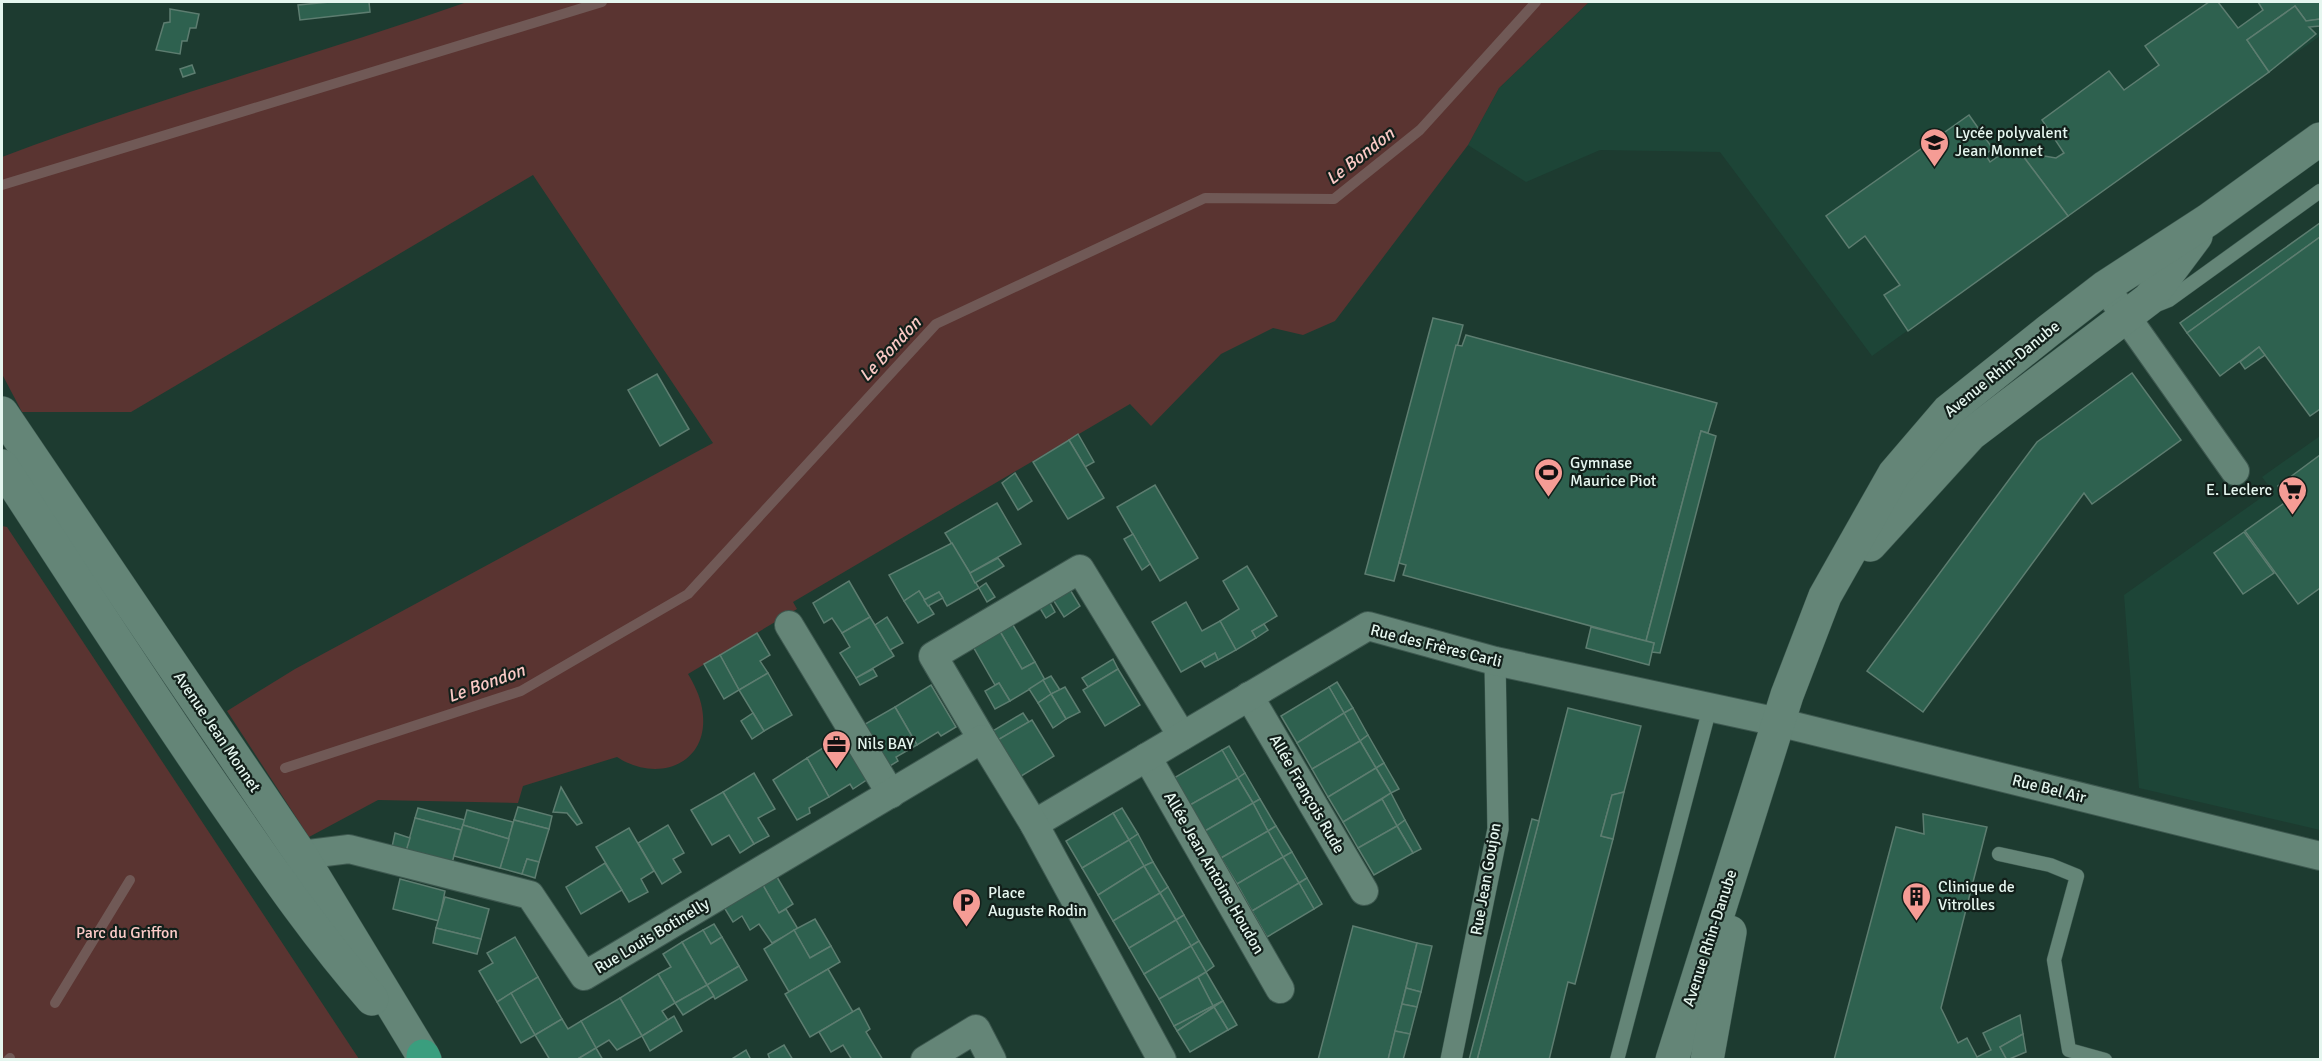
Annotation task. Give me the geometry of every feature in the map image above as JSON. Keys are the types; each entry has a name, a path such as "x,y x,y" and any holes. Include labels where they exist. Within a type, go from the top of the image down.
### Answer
{"street":[{"name":"Avenue Rhin-Danube","path":"1672,1059 1750,818 1778,722 1826,596 1894,474 1948,411 2104,287 2208,220 2320,139"},
{"name":"Avenue Rhin-Danube","path":"1826,596 1920,487 1971,434 2150,299 2208,220"},
{"path":"2104,287 2235,471"},
{"name":"Avenue Jean Monnet","path":"2,413 301,855 425,1058"},
{"name":"Avenue Jean Monnet","path":"2,466 241,826 340,963 425,1058"},
{"path":"1162,1059 1034,824 933,656 1080,569 1182,736"},
{"path":"789,625 891,794 982,739"},
{"name":"Rue des Frères Carli","path":"1034,824 1368,626 1495,661 1778,722"},
{"name":"Rue Jean Goujon","path":"1451,1059 1498,829 1495,661"},
{"name":"Allée François Rude","path":"1249,696 1364,891"},
{"name":"Rue Bel Air","path":"1778,722 2320,855"},
{"name":"Allée Jean Antoine Houdon","path":"1147,757 1280,989"},
{"name":"Rue Louis Botinelly","path":"301,855 349,849 530,895 584,976 891,794"},
{"name":"Avenue Rhin-Danube","path":"1707,1059 1750,818"},
{"path":"925,1059 976,1029 992,1059"}],"lane":[{"path":"2127,317 2169,300 2320,191"},
{"path":"1617,1059 1710,707"},
{"path":"1999,854 2050,865 2077,876 2054,960 2069,1050 2105,1059"}],"shaded area":[{"name":"Lycée polyvalent Jean Monnet","path":"1589,2 2320,2 2320,36 1872,356 1720,152 1600,150 1526,182 1468,145 1499,88"},
{"path":"2320,436 2320,830 2139,788 2124,595 2272,490 2262,477"}],"green space":[{"path":"467,2 1589,2 1499,88 1468,145 1335,321 1303,335 1273,328 1221,354 1151,426 1130,404 793,602 797,609 688,674 701,704 703,727 699,743 679,764 649,769 633,765 617,757 523,786 518,803 378,800 309,837 227,711 295,669 713,443 533,175 131,412 22,412 2,374 2,157 118,116"},
{"name":"Parc du Griffon","path":"2,526 7,527 359,1059 2,1059"}],"building":[{"path":"369,2 370,12 300,20 298,5"},
{"path":"2209,2 2218,2 2238,28 2263,10 2258,2 2320,2 2320,19 2306,21 2295,6 2247,40 2269,72 2068,216 2020,152 2056,158 2064,153 2042,120 2109,71 2124,90 2159,65 2145,46"},
{"path":"2295,6 2306,21 2320,19 2320,26 2309,27 2316,34 2269,72 2247,40"},
{"path":"170,9 199,14 196,28 190,28 187,41 182,41 180,54 156,50 164,23 170,22"},
{"path":"192,65 195,73 183,77 180,69"},
{"path":"1969,115 1993,149 1985,154 1990,162 2007,150 2020,152 2068,216 1908,331 1884,295 1900,285 1865,236 1849,248 1826,216"},
{"path":"2320,223 2320,237 2187,333 2180,323"},
{"path":"2320,237 2320,409 2310,416 2259,347 2220,376 2187,333"},
{"path":"1433,318 1463,325 1394,581 1365,574"},
{"name":"Gymnase Maurice Piot","path":"1466,335 1717,403 1708,433 1701,431 1646,641 1403,575 1406,565 1399,563 1456,345 1462,346"},
{"path":"2259,347 2265,355 2245,369 2240,362"},
{"path":"2132,373 2181,440 2092,504 2084,493 1923,712 1867,671 2037,442"},
{"path":"657,374 689,429 660,446 628,390"},
{"path":"1701,431 1716,436 1660,653 1652,652 1654,643 1646,641"},
{"path":"1078,434 1094,462 1085,467 1069,440"},
{"path":"1069,440 1104,498 1068,519 1033,462"},
{"name":"E. Leclerc","path":"2320,455 2320,588 2298,604 2245,531 2287,501 2278,486"},
{"path":"1015,473 1032,501 1018,510 1002,483"},
{"path":"1155,485 1198,558 1160,581 1117,507"},
{"path":"997,503 1021,544 970,573 945,533"},
{"path":"2244,532 2274,573 2243,594 2214,553"},
{"path":"1133,534 1150,564 1142,570 1124,539"},
{"path":"952,543 979,588 947,606 939,592 924,600 919,591 904,601 889,575"},
{"path":"998,558 1004,566 975,583 970,573"},
{"path":"1247,566 1277,616 1252,631 1256,638 1236,650 1220,621 1239,609 1223,581"},
{"path":"849,581 870,617 842,633 832,618 824,623 813,603"},
{"path":"986,583 995,597 987,602 979,588"},
{"path":"1069,588 1080,606 1064,617 1052,598"},
{"path":"919,591 934,614 918,623 904,601"},
{"path":"939,592 943,598 928,606 924,600"},
{"path":"1048,599 1055,612 1046,618 1038,605"},
{"path":"1186,602 1202,631 1220,621 1236,650 1218,660 1215,653 1181,672 1152,622"},
{"path":"870,617 894,656 856,678 840,653 850,647 842,633"},
{"path":"887,617 903,643 890,650 875,625"},
{"path":"1010,620 1035,662 1022,669 998,628"},
{"path":"1264,624 1268,630 1256,638 1252,631"},
{"path":"1591,627 1654,643 1649,665 1586,648"},
{"path":"998,628 1022,669 1035,662 1045,680 1010,701 999,683 995,685 971,643"},
{"path":"757,633 770,655 760,661 768,673 739,690 720,655"},
{"path":"1215,653 1218,660 1205,667 1201,661"},
{"path":"720,655 739,690 724,699 704,664"},
{"path":"1113,659 1118,669 1088,687 1082,678"},
{"path":"873,669 877,676 860,685 856,678"},
{"path":"1118,669 1140,705 1105,726 1083,690"},
{"path":"768,673 792,715 764,731 739,690"},
{"path":"1051,676 1060,690 1051,694 1043,680"},
{"path":"1043,680 1051,694 1038,703 1029,689"},
{"path":"1337,682 1353,708 1344,713 1329,687"},
{"path":"999,683 1010,701 995,709 985,691"},
{"path":"931,685 956,727 941,736 938,732 917,745 895,707"},
{"path":"1065,687 1080,712 1066,719 1051,694"},
{"path":"1329,687 1344,713 1297,743 1281,716"},
{"path":"1051,694 1066,719 1053,728 1038,703"},
{"path":"895,707 917,745 896,757 898,761 885,769 860,727"},
{"path":"1353,708 1368,735 1360,741 1344,713"},
{"path":"1568,708 1641,726 1624,792 1612,795 1601,836 1613,839 1575,984 1568,982 1549,1060 1477,1060"},
{"path":"753,713 764,731 752,739 741,721"},
{"path":"1023,713 1029,722 996,741 991,732"},
{"path":"1344,713 1360,741 1312,769 1297,743"},
{"path":"1032,720 1054,756 1018,778 996,741"},
{"path":"1368,735 1384,763 1376,768 1360,741"},
{"path":"842,736 868,779 853,789 850,784 829,797 807,758"},
{"path":"1360,741 1376,768 1328,797 1312,769"},
{"path":"1229,746 1245,773 1238,778 1222,750"},
{"path":"1222,750 1238,778 1190,805 1174,778"},
{"path":"807,758 829,797 809,808 810,813 797,820 773,780"},
{"path":"1384,763 1399,789 1391,793 1376,768"},
{"path":"1376,768 1391,793 1343,822 1328,797"},
{"path":"754,773 775,809 758,818 769,836 754,844 723,792"},
{"path":"1245,773 1260,799 1253,803 1238,778"},
{"path":"1238,778 1253,803 1205,831 1190,805"},
{"path":"561,787 582,823 577,825 567,813 553,812"},
{"path":"723,792 754,844 740,853 729,835 712,845 691,810"},
{"path":"1624,792 1613,839 1601,836 1612,795"},
{"path":"1391,793 1405,820 1397,826 1382,799"},
{"path":"1260,799 1276,826 1268,831 1253,803"},
{"path":"1382,799 1397,826 1358,848 1343,822"},
{"path":"1253,803 1268,831 1221,858 1205,831"},
{"path":"518,807 552,816 549,829 514,820"},
{"path":"418,808 465,820 461,830 415,818"},
{"path":"1122,808 1138,834 1129,840 1113,813"},
{"path":"467,810 513,822 509,839 463,825"},
{"path":"1113,813 1129,840 1082,868 1066,841"},
{"name":"Clinique de Vitrolles","path":"1923,814 1987,827 1941,1008 1958,1043 1967,1038 1977,1057 1991,1050 1983,1033 2020,1015 2023,1034 2000,1047 2007,1060 1834,1060 1896,827 1924,834"},
{"path":"415,818 461,830 452,863 406,851"},
{"path":"1532,819 1539,821 1477,1060 1469,1060"},
{"path":"514,820 549,829 539,862 527,859 522,874 500,868"},
{"path":"1405,820 1421,849 1413,853 1397,826"},
{"path":"463,825 509,839 500,868 454,856"},
{"path":"668,825 684,853 673,859 681,872 662,884 638,843"},
{"path":"1276,826 1292,852 1283,857 1268,831"},
{"path":"1397,826 1413,853 1374,875 1358,848"},
{"path":"629,828 654,871 641,879 648,892 629,902 596,847"},
{"path":"1268,831 1283,857 1237,884 1221,858"},
{"path":"395,833 410,838 406,851 392,847"},
{"path":"1138,834 1153,862 1144,866 1129,840"},
{"path":"1129,840 1144,866 1098,895 1082,868"},
{"path":"1292,852 1307,878 1299,883 1283,857"},
{"path":"1283,857 1299,883 1252,911 1237,884"},
{"path":"527,859 539,862 535,878 522,874"},
{"path":"1153,862 1168,887 1160,893 1144,866"},
{"path":"605,863 622,890 581,914 566,887"},
{"path":"1144,866 1160,893 1113,921 1098,895"},
{"path":"774,872 793,904 779,913 760,880"},
{"path":"1307,878 1322,904 1314,909 1299,883"},
{"path":"400,879 445,891 439,921 393,909"},
{"path":"760,880 779,913 786,909 798,929 772,943 759,924 750,930 742,916 733,922 722,904"},
{"path":"1299,883 1314,909 1267,937 1252,911"},
{"path":"1168,887 1184,915 1176,920 1160,893"},
{"path":"1160,893 1176,920 1129,948 1113,921"},
{"path":"445,897 489,909 481,939 436,928"},
{"path":"1184,915 1199,941 1191,946 1176,920"},
{"path":"815,919 831,946 810,958 794,930"},
{"path":"1176,920 1191,946 1144,974 1129,948"},
{"path":"714,924 722,937 711,944 703,930"},
{"path":"1353,926 1417,943 1388,1060 1318,1060"},
{"path":"436,928 481,939 477,954 433,943"},
{"path":"703,930 711,944 722,937 739,966 707,985 682,942"},
{"path":"794,930 810,958 831,946 840,962 789,992 764,949"},
{"path":"515,937 538,977 497,1002 479,971 493,963 487,953"},
{"path":"1199,941 1214,966 1206,972 1191,946"},
{"path":"682,942 707,985 675,1003 658,974 671,967 663,954"},
{"path":"1417,943 1432,946 1421,992 1406,988"},
{"path":"1191,946 1206,972 1159,999 1144,974"},
{"path":"739,966 747,980 715,999 707,985"},
{"path":"828,969 853,1012 810,1037 785,994"},
{"path":"1206,972 1223,1001 1213,1006 1198,977"},
{"path":"658,974 675,1003 662,1011 668,1020 642,1036 620,998"},
{"path":"538,977 562,1019 535,1035 511,993"},
{"path":"1198,977 1213,1006 1174,1026 1159,999"},
{"path":"707,985 714,996 683,1015 675,1003"},
{"path":"1406,988 1421,992 1417,1007 1402,1004"},
{"path":"511,993 535,1035 521,1043 497,1002"},
{"path":"620,998 642,1036 617,1050 609,1040 596,1048 581,1021"},
{"path":"1223,1001 1177,1031 1174,1026 1213,1006"},
{"path":"1223,1001 1237,1025 1228,1030 1214,1007"},
{"path":"1402,1004 1417,1007 1410,1034 1395,1031"},
{"path":"1214,1007 1228,1030 1190,1052 1177,1031"},
{"path":"859,1008 870,1029 866,1032 883,1060 852,1060 843,1045 831,1052 819,1032"},
{"path":"674,1016 682,1031 650,1051 642,1036"},
{"path":"562,1019 568,1029 581,1021 596,1048 576,1060 550,1060 535,1035"},
{"path":"1395,1031 1410,1034 1403,1060 1388,1060"},
{"path":"2023,1034 2026,1052 2007,1060 2000,1047"},
{"path":"784,1045 793,1060 770,1060 768,1054"},
{"path":"596,1048 603,1060 576,1060"},
{"path":"746,1050 751,1060 730,1060"}],"waterway":[{"path":"2,185 602,2"},
{"name":"Le Bondon","path":"285,768 521,691 688,594 936,324 1205,198 1334,199 1420,130 1536,2"},
{"name":"Le Bondon","path":"55,1003 130,880"}],"place":[{"name":"Lycée polyvalent Jean Monnet","path":"1934,168"},
{"name":"Gymnase Maurice Piot","path":"1549,498"},
{"name":"E. Leclerc","path":"2293,516"},
{"name":"Nils BAY","path":"836,770"},
{"name":"Clinique de Vitrolles","path":"1917,922"},
{"name":"Place Auguste Rodin","path":"967,928"}]}
